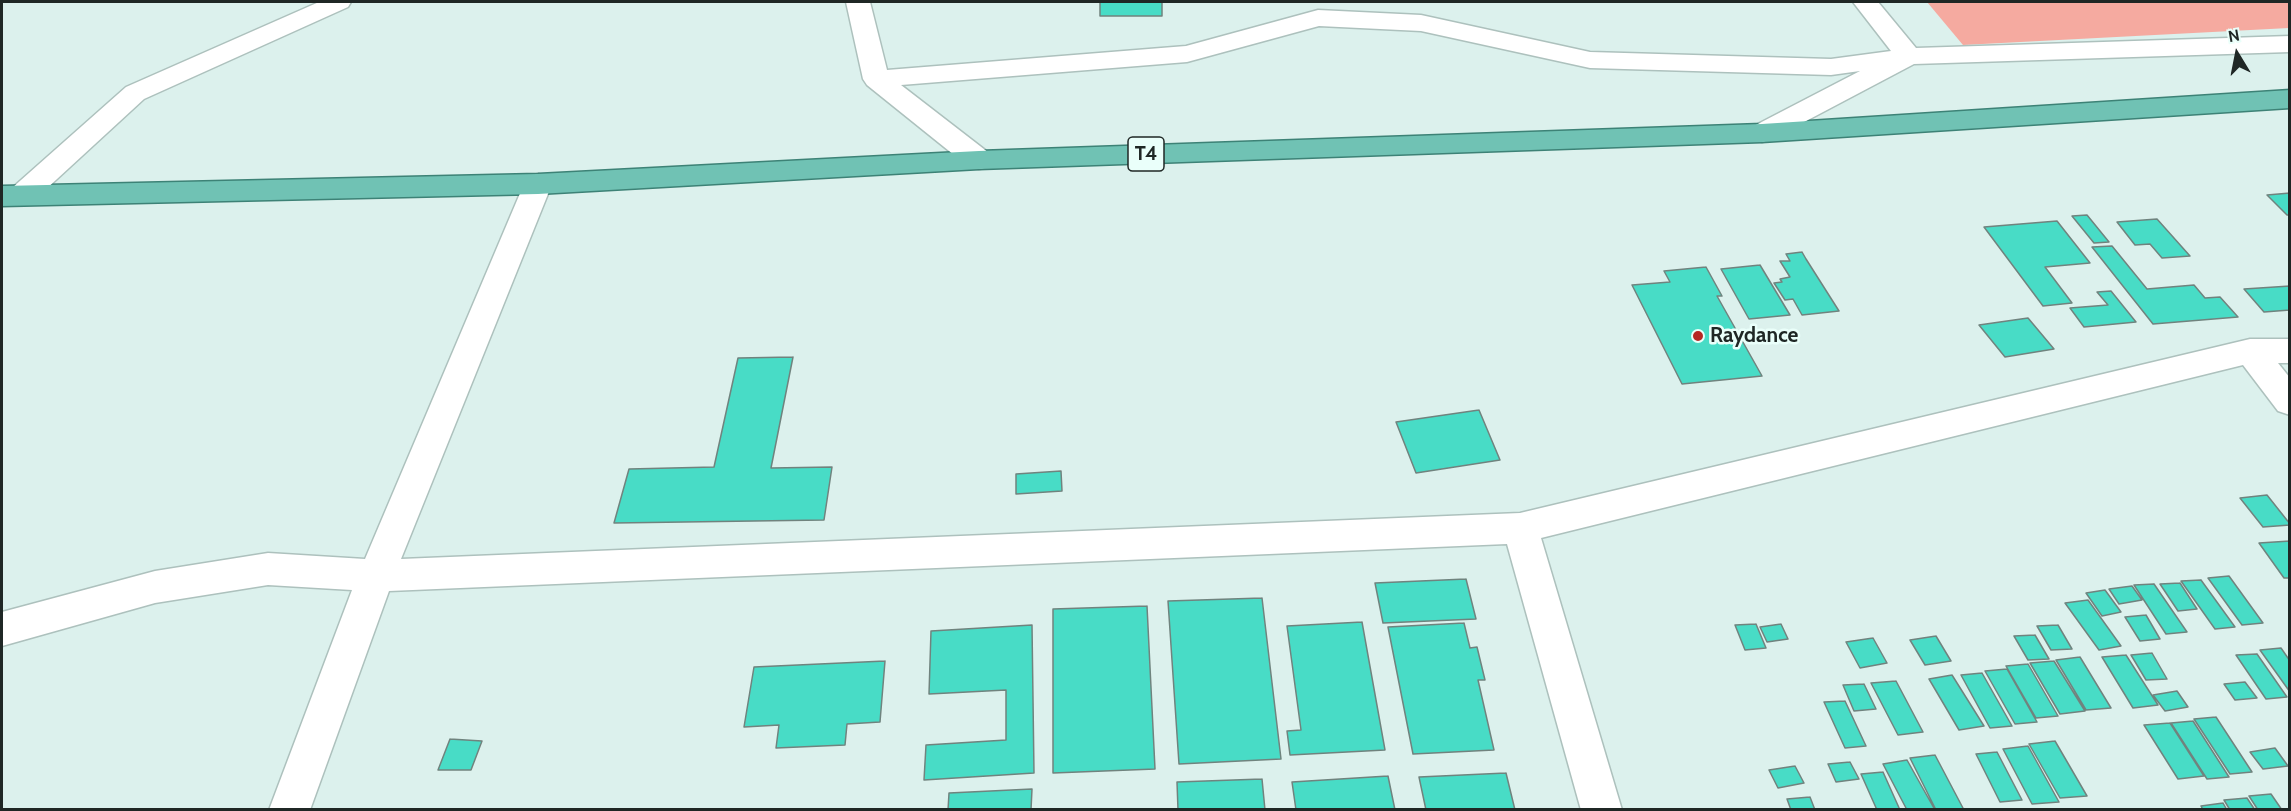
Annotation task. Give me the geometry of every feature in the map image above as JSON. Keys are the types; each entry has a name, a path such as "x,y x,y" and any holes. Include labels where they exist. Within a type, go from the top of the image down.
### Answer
{"highway":[{"name":"T4","path":"12,195 538,184 979,159 1762,133 2289,99"}],"street":[{"path":"12,195 135,93 339,2"},
{"path":"858,2 876,79 979,159"},
{"path":"1865,2 1909,56"},
{"path":"876,79 1187,54 1318,18 1426,12 1590,60 1831,67 1909,56 2289,44"},
{"path":"1762,133 1909,56"},
{"path":"289,810 376,576 538,184"},
{"path":"2,629 155,587 268,569 376,576 1520,528 2250,351 2289,351"},
{"path":"2250,351 2289,402"},
{"path":"1520,528 1602,810"}],"shaded area":[{"path":"1927,2 2289,2 2289,28 1963,45"}],"building":[{"path":"1100,2 1162,2 1162,16 1100,16"},
{"path":"2290,193 2290,215 2287,215 2267,195"},
{"path":"2087,215 2109,242 2094,243 2072,216"},
{"path":"2157,219 2190,256 2162,258 2150,244 2135,245 2117,222"},
{"path":"2057,221 2090,263 2045,267 2072,303 2043,306 1984,227"},
{"path":"2112,246 2147,289 2194,285 2205,298 2220,297 2238,317 2153,324 2092,247"},
{"path":"1802,252 1839,311 1802,315 1793,299 1785,300 1774,283 1782,282 1780,279 1790,277 1780,261 1790,261 1786,254"},
{"path":"1760,265 1790,315 1749,319 1721,269"},
{"name":"Raydance","path":"1706,267 1722,296 1717,296 1762,376 1682,384 1632,285 1670,282 1664,271"},
{"path":"2290,286 2290,310 2264,312 2244,289"},
{"path":"2111,291 2136,322 2084,327 2070,308 2108,305 2097,292"},
{"path":"2028,318 2054,349 2005,357 1979,325"},
{"path":"793,357 771,468 832,467 824,520 614,523 629,469 714,467 738,358"},
{"path":"1479,410 1500,460 1416,473 1396,422"},
{"path":"1061,471 1062,491 1016,494 1016,474"},
{"path":"2267,495 2290,525 2263,527 2240,498"},
{"path":"2290,541 2290,578 2284,578 2259,543"},
{"path":"2229,576 2263,623 2242,625 2208,578"},
{"path":"1466,579 1476,619 1383,623 1375,583"},
{"path":"2201,580 2235,627 2215,629 2181,581"},
{"path":"2180,583 2197,609 2178,611 2160,584"},
{"path":"2154,584 2187,632 2166,634 2134,585"},
{"path":"2132,586 2142,600 2119,604 2109,589"},
{"path":"2105,590 2121,612 2102,616 2086,593"},
{"path":"1262,598 1281,759 1179,764 1168,601"},
{"path":"2088,600 2121,646 2099,650 2065,603"},
{"path":"1147,606 1155,769 1053,773 1053,609"},
{"path":"2146,615 2160,639 2140,641 2125,617"},
{"path":"1362,622 1385,750 1290,755 1287,731 1301,730 1287,626"},
{"path":"1464,623 1470,648 1477,647 1485,680 1478,680 1494,750 1413,754 1388,627"},
{"path":"1756,624 1766,648 1745,650 1735,625"},
{"path":"1781,624 1788,639 1767,642 1760,627"},
{"path":"1032,625 1034,773 924,780 926,745 1006,740 1006,690 929,694 931,631"},
{"path":"2058,625 2072,649 2051,650 2037,626"},
{"path":"2035,635 2049,659 2028,660 2014,636"},
{"path":"1936,636 1951,661 1925,665 1910,640"},
{"path":"1873,638 1887,663 1860,668 1846,642"},
{"path":"2281,648 2290,661 2290,692 2260,650"},
{"path":"2152,653 2167,679 2146,680 2131,655"},
{"path":"2257,654 2287,697 2266,699 2236,655"},
{"path":"2126,655 2158,705 2133,708 2102,657"},
{"path":"2080,657 2111,708 2086,710 2056,660"},
{"path":"885,661 880,722 847,724 845,745 776,748 779,725 744,727 754,667"},
{"path":"2054,661 2085,711 2060,714 2030,663"},
{"path":"2028,664 2058,716 2036,718 2006,666"},
{"path":"2007,669 2037,722 2015,724 1985,671"},
{"path":"1982,673 2012,726 1990,728 1961,675"},
{"path":"1952,675 1984,726 1959,730 1929,679"},
{"path":"1896,681 1923,732 1898,735 1871,683"},
{"path":"2245,682 2257,698 2235,700 2224,684"},
{"path":"1864,684 1876,709 1854,711 1843,685"},
{"path":"2177,691 2188,707 2165,711 2153,695"},
{"path":"1845,701 1866,746 1845,748 1824,702"},
{"path":"2216,717 2252,772 2230,774 2194,719"},
{"path":"2193,721 2229,777 2207,779 2171,723"},
{"path":"2170,723 2204,776 2178,779 2144,725"},
{"path":"450,739 482,741 471,770 438,770"},
{"path":"2055,741 2087,796 2060,798 2029,744"},
{"path":"2028,746 2059,802 2032,804 2003,749"},
{"path":"2275,748 2288,766 2263,769 2250,752"},
{"path":"1997,752 2022,800 2000,802 1976,754"},
{"path":"1935,755 1964,810 1936,810 1910,758"},
{"path":"1907,760 1935,810 1907,810 1883,764"},
{"path":"1850,762 1859,779 1836,782 1828,764"},
{"path":"1795,766 1804,783 1778,788 1769,770"},
{"path":"1883,772 1900,810 1877,810 1861,774"},
{"path":"1506,773 1515,810 1426,810 1419,777"},
{"path":"1388,776 1395,810 1296,810 1292,782"},
{"path":"1262,779 1265,810 1178,810 1177,782"},
{"path":"1032,789 1031,810 948,810 949,793"},
{"path":"2271,794 2282,810 2258,810 2249,796"},
{"path":"1810,797 1815,810 1791,810 1787,799"},
{"path":"2247,798 2255,810 2230,810 2224,800"},
{"path":"2223,803 2227,810 2203,810 2201,806"}],"place":[{"name":"Raydance","path":"1698,336"}]}
